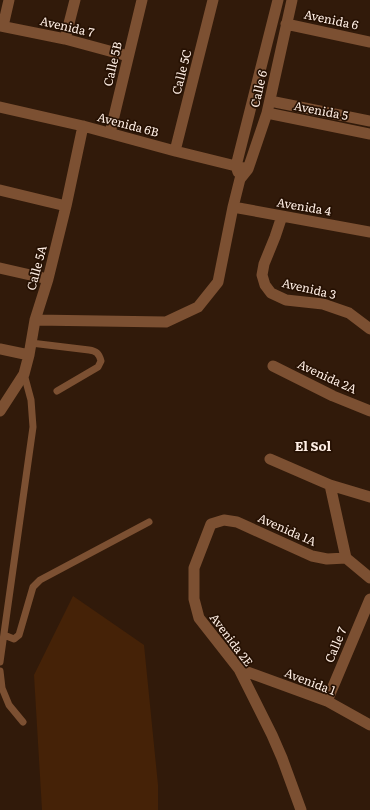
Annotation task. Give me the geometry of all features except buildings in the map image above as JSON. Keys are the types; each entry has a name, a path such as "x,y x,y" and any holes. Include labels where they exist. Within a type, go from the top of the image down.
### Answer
{"street":[{"path":"1,26 9,0"},
{"path":"65,39 75,0"},
{"name":"Calle 5B","path":"110,134 142,0"},
{"name":"Calle 5C","path":"175,151 213,0"},
{"name":"Calle 6","path":"236,166 278,0"},
{"name":"Calle 6","path":"35,320 166,322 198,307 218,282 240,179 248,169 267,113 292,0"},
{"name":"Avenida 6","path":"286,24 370,42"},
{"name":"Avenida 7","path":"1,26 65,39 128,56"},
{"name":"Avenida 5","path":"270,101 370,121"},
{"name":"Avenida 6B","path":"0,107 83,126 248,169"},
{"name":"Avenida 5","path":"267,113 370,134"},
{"name":"Calle 5A","path":"0,411 24,374 35,320 48,279 66,206 83,126"},
{"path":"236,166 240,179"},
{"path":"0,190 66,206"},
{"name":"Avenida 4","path":"233,207 370,232"},
{"name":"Avenida 3","path":"282,216 264,264 262,275 265,285 271,293 286,300 323,304 349,313 370,329"},
{"path":"0,268 48,279"},
{"path":"0,349 29,355"},
{"name":"Avenida 2A","path":"273,366 333,396 370,411"},
{"path":"270,459 330,485 370,497"},
{"path":"330,485 346,558 370,578"},
{"name":"Avenida 1A","path":"211,524 224,520 237,522 312,556 327,559 346,558"},
{"name":"Avenida 2E","path":"211,524 194,568 194,599 198,618 239,669 272,735 301,810"},
{"name":"Calle 7","path":"327,701 370,600"},
{"name":"Avenida 1","path":"239,669 327,701 370,725"}],"lane":[{"path":"31,343 89,350 95,351 99,354 101,361 98,367 57,391"},
{"path":"0,662 33,428 32,400 24,374"},
{"path":"4,635 14,639 19,635 33,587 40,580 149,522"},
{"path":"0,671 2,688 9,704 23,722"}],"shaded area":[{"path":"73,596 144,645 158,785 158,810 42,810 34,675"}],"district":[{"name":"El Sol","path":"313,446"}]}
